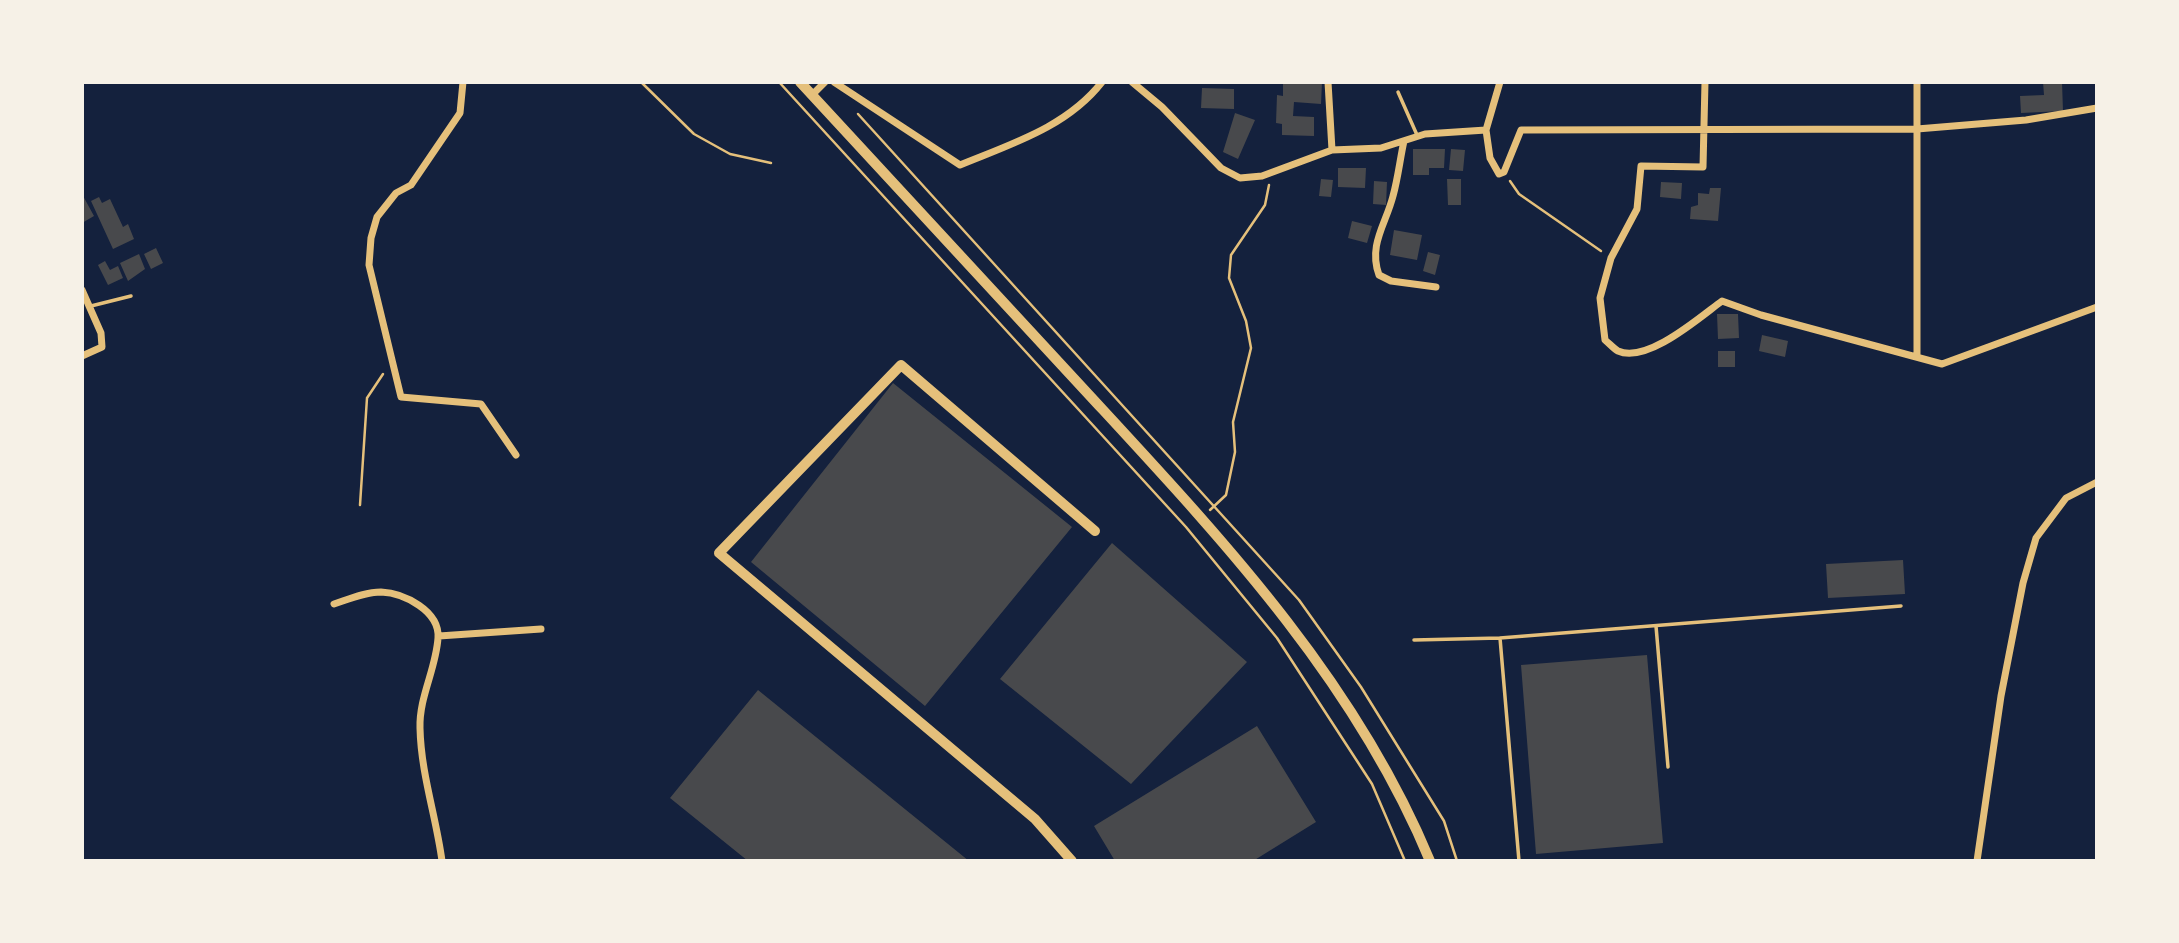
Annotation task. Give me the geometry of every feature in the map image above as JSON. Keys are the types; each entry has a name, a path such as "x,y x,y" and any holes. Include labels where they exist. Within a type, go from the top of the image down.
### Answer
{"street":[{"path":"463,82 460,113 437,150 411,185 396,193 377,216 369,265 401,397 481,404 516,455"},
{"path":"800,82 1203,518 1288,620 1354,714 1412,816 1430,861"},
{"path":"812,95 825,82"},
{"path":"834,82 960,165 1057,124 1092,95 1102,82"},
{"path":"1132,82 1162,107 1221,168 1240,178 1271,172 1332,150 1381,148 1417,137 1486,130"},
{"path":"1328,82 1332,150"},
{"path":"1500,82 1486,130 1490,158 1499,174 1504,172 1521,130 1917,129 2025,120 2097,108"},
{"path":"1705,82 1703,167 1641,166 1637,209 1611,258 1600,298 1605,340 1619,351 1637,353 1658,346 1722,301 1760,315 1942,364 2097,307"},
{"path":"1917,82 1917,357"},
{"path":"1404,141 1393,199 1380,228 1373,260 1379,275 1391,281 1436,287"},
{"path":"82,290 101,333 102,347 82,356"},
{"path":"1072,861 1035,819 719,554 901,365 1095,531"},
{"path":"1977,861 2001,696 2022,583 2036,538 2066,498 2097,482"},
{"path":"334,604 380,592 403,597 422,607 432,618 439,636 424,690 420,724 424,774 442,861"},
{"path":"439,636 541,628"}],"lane":[{"path":"1398,92 1417,137"},
{"path":"91,306 131,296"},
{"path":"1414,640 1500,638 1901,606"},
{"path":"1656,625 1668,767"},
{"path":"1500,638 1519,861"}],"path":[{"path":"641,82 694,134 730,154 771,163"},
{"path":"779,82 1186,527 1277,638 1372,784 1405,861"},
{"path":"1203,518 1226,495 1235,452 1233,422 1251,348 1246,321 1228,278 1231,255 1265,205 1271,172"},
{"path":"1504,172 1519,194 1611,258"},
{"path":"359,505 367,398 392,360"}],"building":[{"path":"1283,82 1322,82 1321,104 1294,102 1293,116 1314,117 1314,136 1282,135 1282,124 1276,123 1277,95 1283,96"},
{"path":"2043,82 2062,82 2063,111 2021,113 2020,96 2044,95"},
{"path":"1202,88 1234,89 1234,109 1201,108"},
{"path":"1235,113 1255,120 1238,159 1223,152"},
{"path":"1413,149 1445,149 1444,168 1429,168 1429,175 1413,175"},
{"path":"1451,149 1465,150 1463,171 1449,170"},
{"path":"1338,168 1366,168 1365,188 1338,187"},
{"path":"1321,179 1333,180 1331,197 1319,196"},
{"path":"1447,179 1461,179 1461,205 1448,205"},
{"path":"1374,181 1387,182 1386,205 1373,204"},
{"path":"1661,182 1682,183 1681,199 1660,197"},
{"path":"1710,188 1721,188 1718,221 1690,219 1691,207 1698,205 1698,193 1709,194"},
{"path":"82,194 94,216 82,223"},
{"path":"99,197 102,203 110,199 123,227 128,224 134,239 113,249 91,201"},
{"path":"1352,221 1372,226 1367,243 1348,238"},
{"path":"1394,230 1422,235 1417,260 1390,255"},
{"path":"156,248 163,263 151,269 144,254"},
{"path":"1428,252 1440,255 1435,275 1423,271"},
{"path":"139,254 145,269 128,281 120,263"},
{"path":"105,261 110,270 118,266 123,278 108,285 98,265"},
{"path":"1717,314 1738,314 1739,338 1718,339"},
{"path":"1762,335 1788,341 1785,357 1759,351"},
{"path":"1718,351 1735,351 1735,367 1718,367"},
{"path":"893,383 1072,527 925,706 751,562"},
{"path":"1112,543 1247,662 1131,784 1000,679"},
{"path":"1903,560 1905,594 1828,598 1826,564"},
{"path":"1647,655 1663,843 1536,854 1521,665"},
{"path":"758,690 969,861 748,861 670,798"},
{"path":"1257,726 1316,822 1253,861 1115,861 1094,826"}]}
